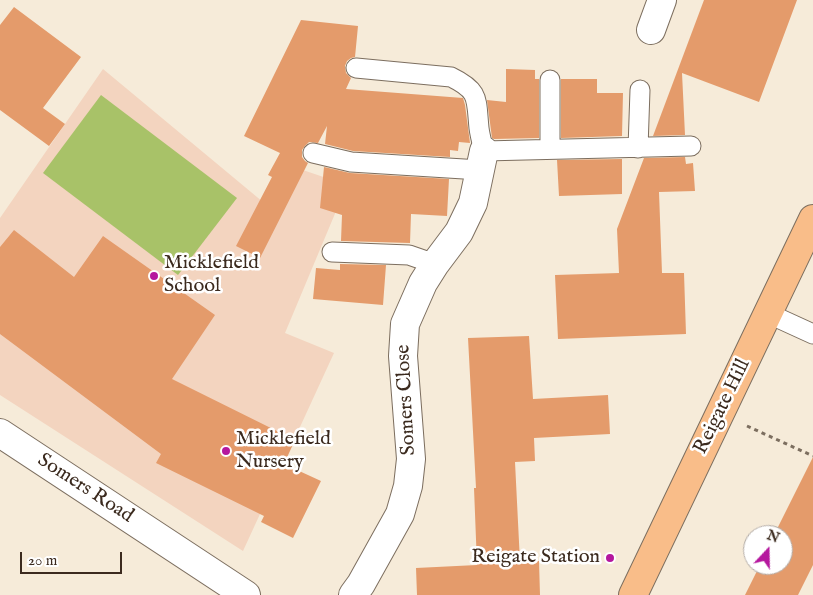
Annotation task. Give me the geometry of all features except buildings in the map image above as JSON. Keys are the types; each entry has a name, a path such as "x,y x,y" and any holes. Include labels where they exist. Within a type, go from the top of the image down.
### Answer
{"main road":[{"name":"Reigate Hill","path":"633,595 813,219"}],"street":[{"path":"651,30 662,0"},
{"name":"Somers Close","path":"353,595 400,514 408,486 411,459 403,356 405,324 423,283 459,232 470,211 482,161"},
{"name":"Somers Road","path":"0,433 231,591"}],"lane":[{"path":"356,68 451,77 464,83 473,92 478,105 482,161"},
{"path":"550,80 550,150"},
{"path":"638,148 640,90"},
{"path":"313,154 351,162 482,161 550,150 691,146"},
{"path":"332,252 409,255 435,264"},
{"path":"768,313 813,334"}],"path":[{"path":"720,414 813,456"}],"shaded area":[{"name":"Micklefield School","path":"103,69 275,212 297,168 347,185 285,333 334,353 243,551 0,395 0,218"}],"green space":[{"path":"101,95 237,198 178,275 43,173"}],"place":[{"name":"Micklefield School","path":"154,276"},
{"name":"Micklefield Nursery","path":"226,451"},
{"name":"Reigate Station","path":"610,558"}]}
